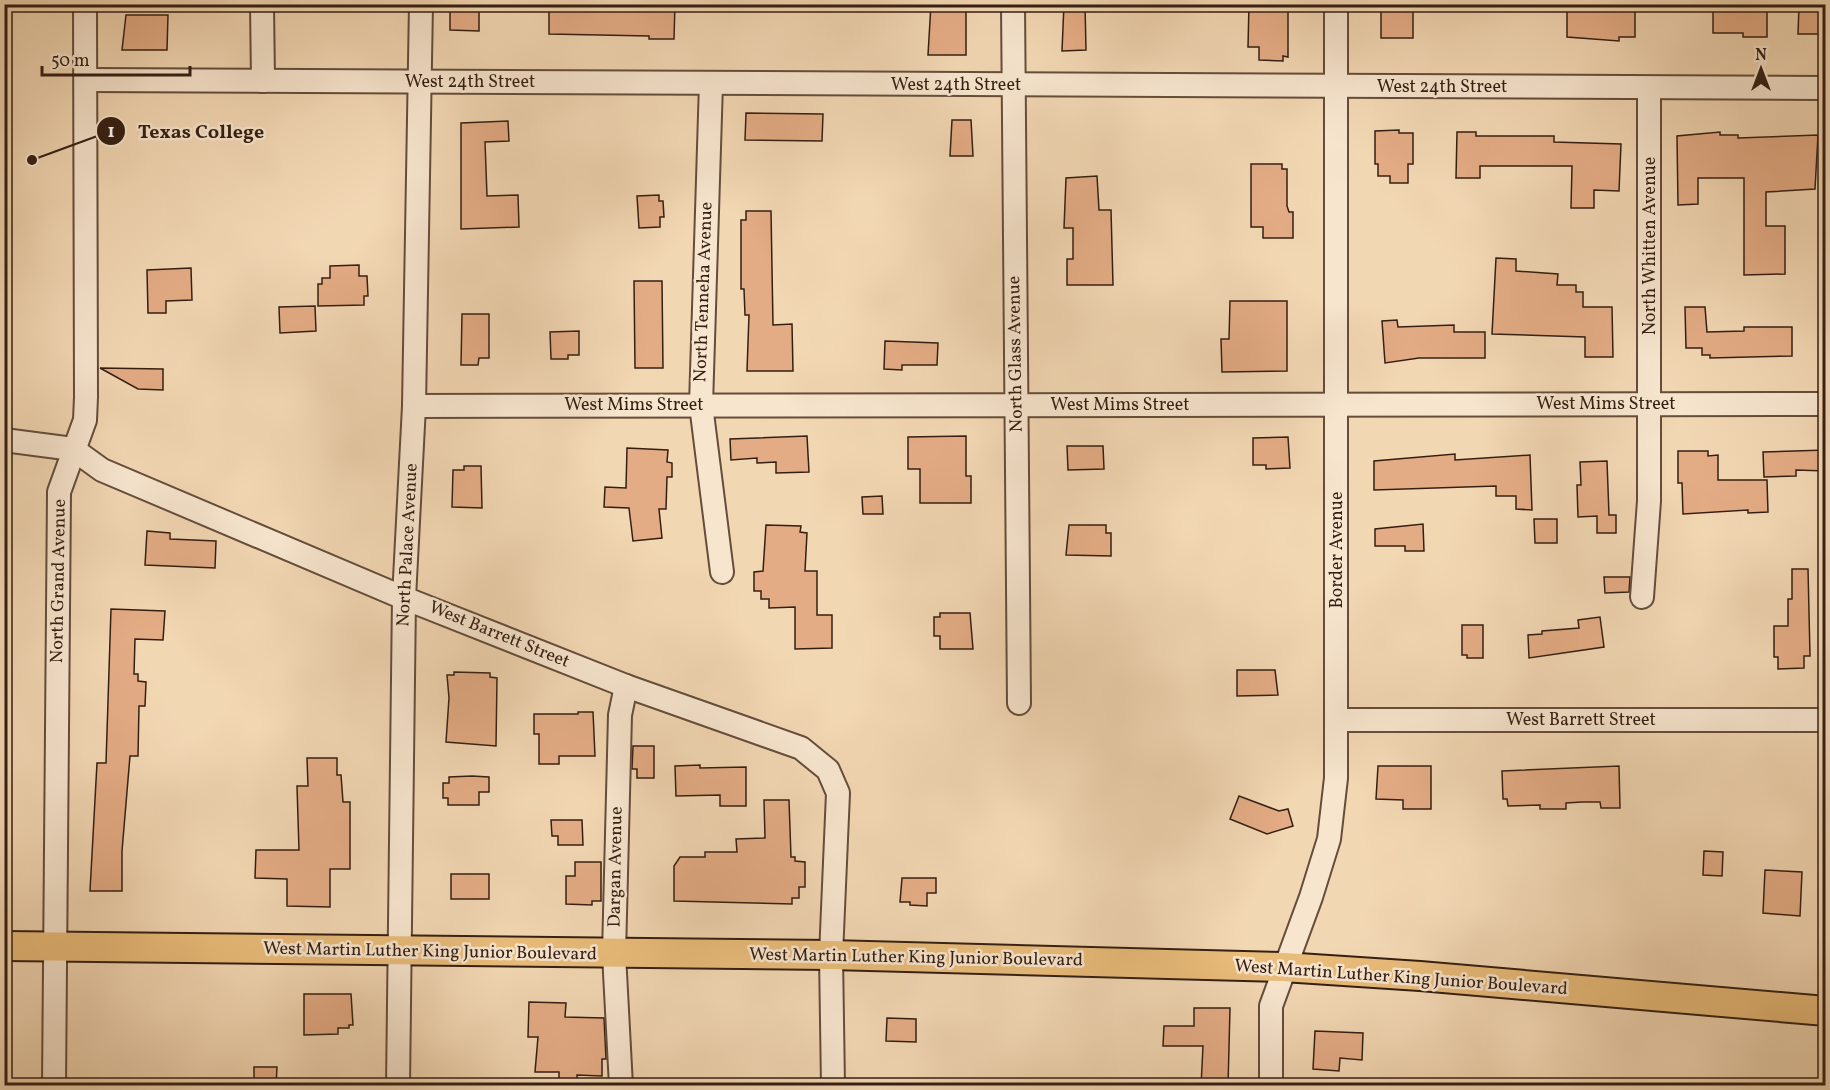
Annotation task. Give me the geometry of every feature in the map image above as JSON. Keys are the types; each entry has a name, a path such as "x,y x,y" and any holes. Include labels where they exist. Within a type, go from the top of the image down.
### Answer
{"main road":[{"name":"West Martin Luther King Junior Boulevard","path":"4,946 831,956 1283,967 1420,976 1826,1011"}],"street":[{"name":"North Grand Avenue","path":"54,1086 59,492 85,420 86,397 85,4"},
{"path":"262,4 263,81"},
{"name":"North Palace Avenue","path":"398,1086 404,598 414,406 421,4"},
{"name":"North Glass Avenue","path":"1013,4 1019,703"},
{"name":"Border Avenue","path":"1271,1086 1271,1006 1283,967 1311,897 1329,839 1336,778 1336,4"},
{"name":"West 24th Street","path":"86,80 1826,88"},
{"name":"North Tenneha Avenue","path":"711,83 700,405 722,572"},
{"name":"North Whitten Avenue","path":"1642,597 1649,501 1651,404 1649,88"},
{"name":"West Mims Street","path":"414,406 1826,404"},
{"path":"4,440 73,449"},
{"name":"West Barrett Street","path":"73,449 102,470 404,598 626,686 801,748 828,770 838,793 831,956"},
{"name":"Dargan Avenue","path":"621,1086 614,954 620,715 626,686"},
{"name":"West Barrett Street","path":"1337,720 1826,720"},
{"path":"831,956 833,1086"}],"building":[{"path":"450,4 479,4 479,31 450,30"},
{"path":"645,4 675,4 674,39 649,39 649,36 549,34 549,8 592,9 592,5 645,7"},
{"path":"931,4 966,4 966,55 928,55"},
{"path":"1064,4 1085,4 1086,50 1062,51"},
{"path":"1249,4 1288,4 1288,57 1283,56 1283,61 1259,60 1259,47 1248,47"},
{"path":"1381,4 1413,4 1413,38 1381,38"},
{"path":"1567,4 1635,7 1635,37 1619,37 1619,41 1567,37"},
{"path":"1713,4 1767,4 1767,37 1743,37 1743,33 1713,33"},
{"path":"1799,6 1826,6 1826,34 1798,34"},
{"path":"126,15 168,15 167,50 122,50"},
{"path":"746,113 823,114 822,141 745,140"},
{"path":"952,120 971,120 973,156 950,156"},
{"path":"508,121 509,141 485,142 487,196 518,195 519,227 461,229 461,123"},
{"path":"1399,130 1399,133 1413,133 1413,164 1408,164 1408,183 1390,183 1390,176 1378,176 1378,164 1375,164 1375,131"},
{"path":"1457,132 1476,132 1476,136 1554,136 1554,142 1621,144 1619,191 1594,190 1594,208 1571,208 1572,166 1480,166 1480,178 1456,178"},
{"path":"1720,132 1720,135 1738,135 1738,138 1818,135 1815,189 1766,192 1766,226 1785,226 1785,274 1744,275 1744,178 1698,178 1698,204 1678,205 1677,136"},
{"path":"1251,164 1282,164 1282,169 1287,169 1287,206 1289,212 1293,212 1293,238 1263,238 1263,227 1251,227"},
{"path":"1097,176 1099,210 1111,210 1113,285 1067,285 1067,259 1073,259 1073,228 1064,228 1066,178"},
{"path":"659,195 659,201 663,201 664,217 660,217 660,227 639,228 637,196"},
{"path":"746,211 771,211 773,325 792,324 793,371 747,371 749,315 745,315 744,289 741,289 741,220 746,220"},
{"path":"1496,258 1516,259 1516,271 1558,274 1557,285 1576,285 1576,292 1583,292 1583,307 1612,307 1613,357 1585,357 1585,337 1492,334"},
{"path":"359,265 359,276 367,276 368,296 364,296 364,305 318,306 318,284 322,284 322,278 330,278 330,266"},
{"path":"191,268 192,300 166,301 166,313 148,313 147,270"},
{"path":"634,281 662,281 663,368 635,368"},
{"path":"1230,301 1287,301 1287,371 1222,372 1221,339 1229,339"},
{"path":"315,306 316,331 280,333 279,307"},
{"path":"1685,307 1705,307 1707,332 1744,331 1744,327 1792,327 1792,356 1710,358 1710,355 1702,355 1702,348 1686,348"},
{"path":"462,314 489,314 489,358 479,358 478,365 461,365"},
{"path":"1397,320 1398,327 1454,325 1454,332 1485,332 1485,358 1419,358 1385,363 1382,321"},
{"path":"579,331 579,355 568,355 568,359 551,359 550,332"},
{"path":"885,341 938,343 937,365 902,365 902,370 884,369"},
{"path":"100,368 163,369 163,390 138,389"},
{"path":"807,436 809,472 776,473 776,462 757,463 757,458 731,460 730,439"},
{"path":"966,436 966,476 971,476 971,503 920,503 920,469 908,469 908,437"},
{"path":"1288,437 1290,468 1266,469 1266,465 1253,465 1253,438"},
{"path":"1067,446 1103,446 1104,469 1068,470"},
{"path":"627,448 668,450 667,462 672,463 672,477 667,477 666,509 659,509 662,538 633,541 629,508 604,507 605,487 626,488"},
{"path":"1826,450 1826,471 1796,470 1796,476 1764,477 1763,452"},
{"path":"1678,451 1708,451 1708,456 1718,455 1718,480 1767,480 1768,512 1748,513 1748,510 1683,514 1682,483 1678,483"},
{"path":"1455,454 1455,460 1530,455 1532,510 1516,509 1516,496 1496,496 1496,486 1374,490 1374,461"},
{"path":"1607,461 1609,515 1616,515 1616,533 1597,533 1597,516 1578,517 1577,485 1581,485 1580,462"},
{"path":"464,466 481,466 482,508 452,507 453,470 464,470"},
{"path":"882,496 883,514 863,514 862,497"},
{"path":"1534,519 1557,519 1557,543 1535,543"},
{"path":"1423,524 1424,551 1405,551 1405,546 1375,546 1375,529"},
{"path":"766,525 801,526 800,532 807,533 805,571 817,571 817,615 832,615 832,648 795,649 795,607 769,608 769,599 761,599 761,591 754,591 754,572 763,571"},
{"path":"1069,525 1106,525 1106,533 1111,533 1111,556 1066,555"},
{"path":"147,531 170,533 170,539 216,541 215,568 145,565"},
{"path":"1792,569 1808,569 1810,656 1804,656 1804,668 1778,669 1778,657 1774,657 1774,626 1788,626 1788,599 1792,599"},
{"path":"1604,577 1630,577 1629,592 1605,593"},
{"path":"111,609 165,611 163,640 135,639 134,674 138,674 138,681 146,682 145,706 139,706 138,756 130,756 122,851 122,891 90,891 97,763 106,763"},
{"path":"940,613 970,613 973,649 940,649 940,636 934,636 934,617 940,617"},
{"path":"1600,617 1604,647 1529,658 1528,635 1542,634 1542,631 1579,628 1578,620"},
{"path":"1462,625 1483,625 1483,658 1467,658 1467,655 1462,655"},
{"path":"1237,670 1275,670 1278,695 1237,696"},
{"path":"454,672 490,673 490,677 497,678 496,746 446,742 449,698 447,675 454,675"},
{"path":"578,712 593,712 595,756 559,756 559,764 539,764 539,734 534,734 534,714 578,714"},
{"path":"633,746 654,746 654,778 637,778 637,769 632,769"},
{"path":"307,758 337,758 337,775 341,775 343,802 350,802 350,869 330,869 330,907 287,906 287,879 255,878 256,850 299,850 297,786 308,786"},
{"path":"700,765 700,768 746,767 746,806 720,806 720,795 676,796 675,766"},
{"path":"1378,766 1431,766 1431,809 1403,809 1403,800 1376,799"},
{"path":"1619,766 1620,808 1601,808 1600,802 1582,802 1566,803 1566,809 1540,809 1540,805 1508,806 1507,799 1503,799 1502,771"},
{"path":"449,777 489,777 489,792 479,792 479,805 448,805 448,798 443,798 443,783 449,783"},
{"path":"1239,796 1279,811 1288,809 1293,826 1267,834 1230,819"},
{"path":"764,800 789,800 791,857 795,857 795,861 805,862 805,887 799,887 799,898 792,898 792,904 674,901 674,866 680,857 705,857 705,852 737,852 736,839 765,838"},
{"path":"551,820 582,820 583,845 558,845 558,836 552,836"},
{"path":"1704,851 1723,852 1722,876 1703,875"},
{"path":"575,862 601,862 601,901 592,901 592,905 566,904 566,876 575,876"},
{"path":"1765,870 1802,872 1800,916 1763,913"},
{"path":"451,874 489,874 489,899 451,899"},
{"path":"902,878 936,878 936,893 927,893 927,906 900,902"},
{"path":"304,994 351,994 353,1025 349,1025 349,1028 338,1028 338,1034 304,1035"},
{"path":"529,1002 566,1003 565,1017 604,1018 606,1059 602,1059 602,1076 577,1075 577,1082 559,1082 559,1072 535,1072 538,1037 528,1037"},
{"path":"1194,1008 1230,1008 1228,1086 1201,1086 1203,1046 1163,1046 1164,1026 1194,1026"},
{"path":"887,1018 916,1019 916,1042 886,1041"},
{"path":"1315,1031 1363,1033 1362,1060 1340,1058 1339,1071 1313,1069"},
{"path":"254,1067 277,1067 276,1086 254,1086"}],"place":[{"name":"Texas College","path":"32,160"}]}
